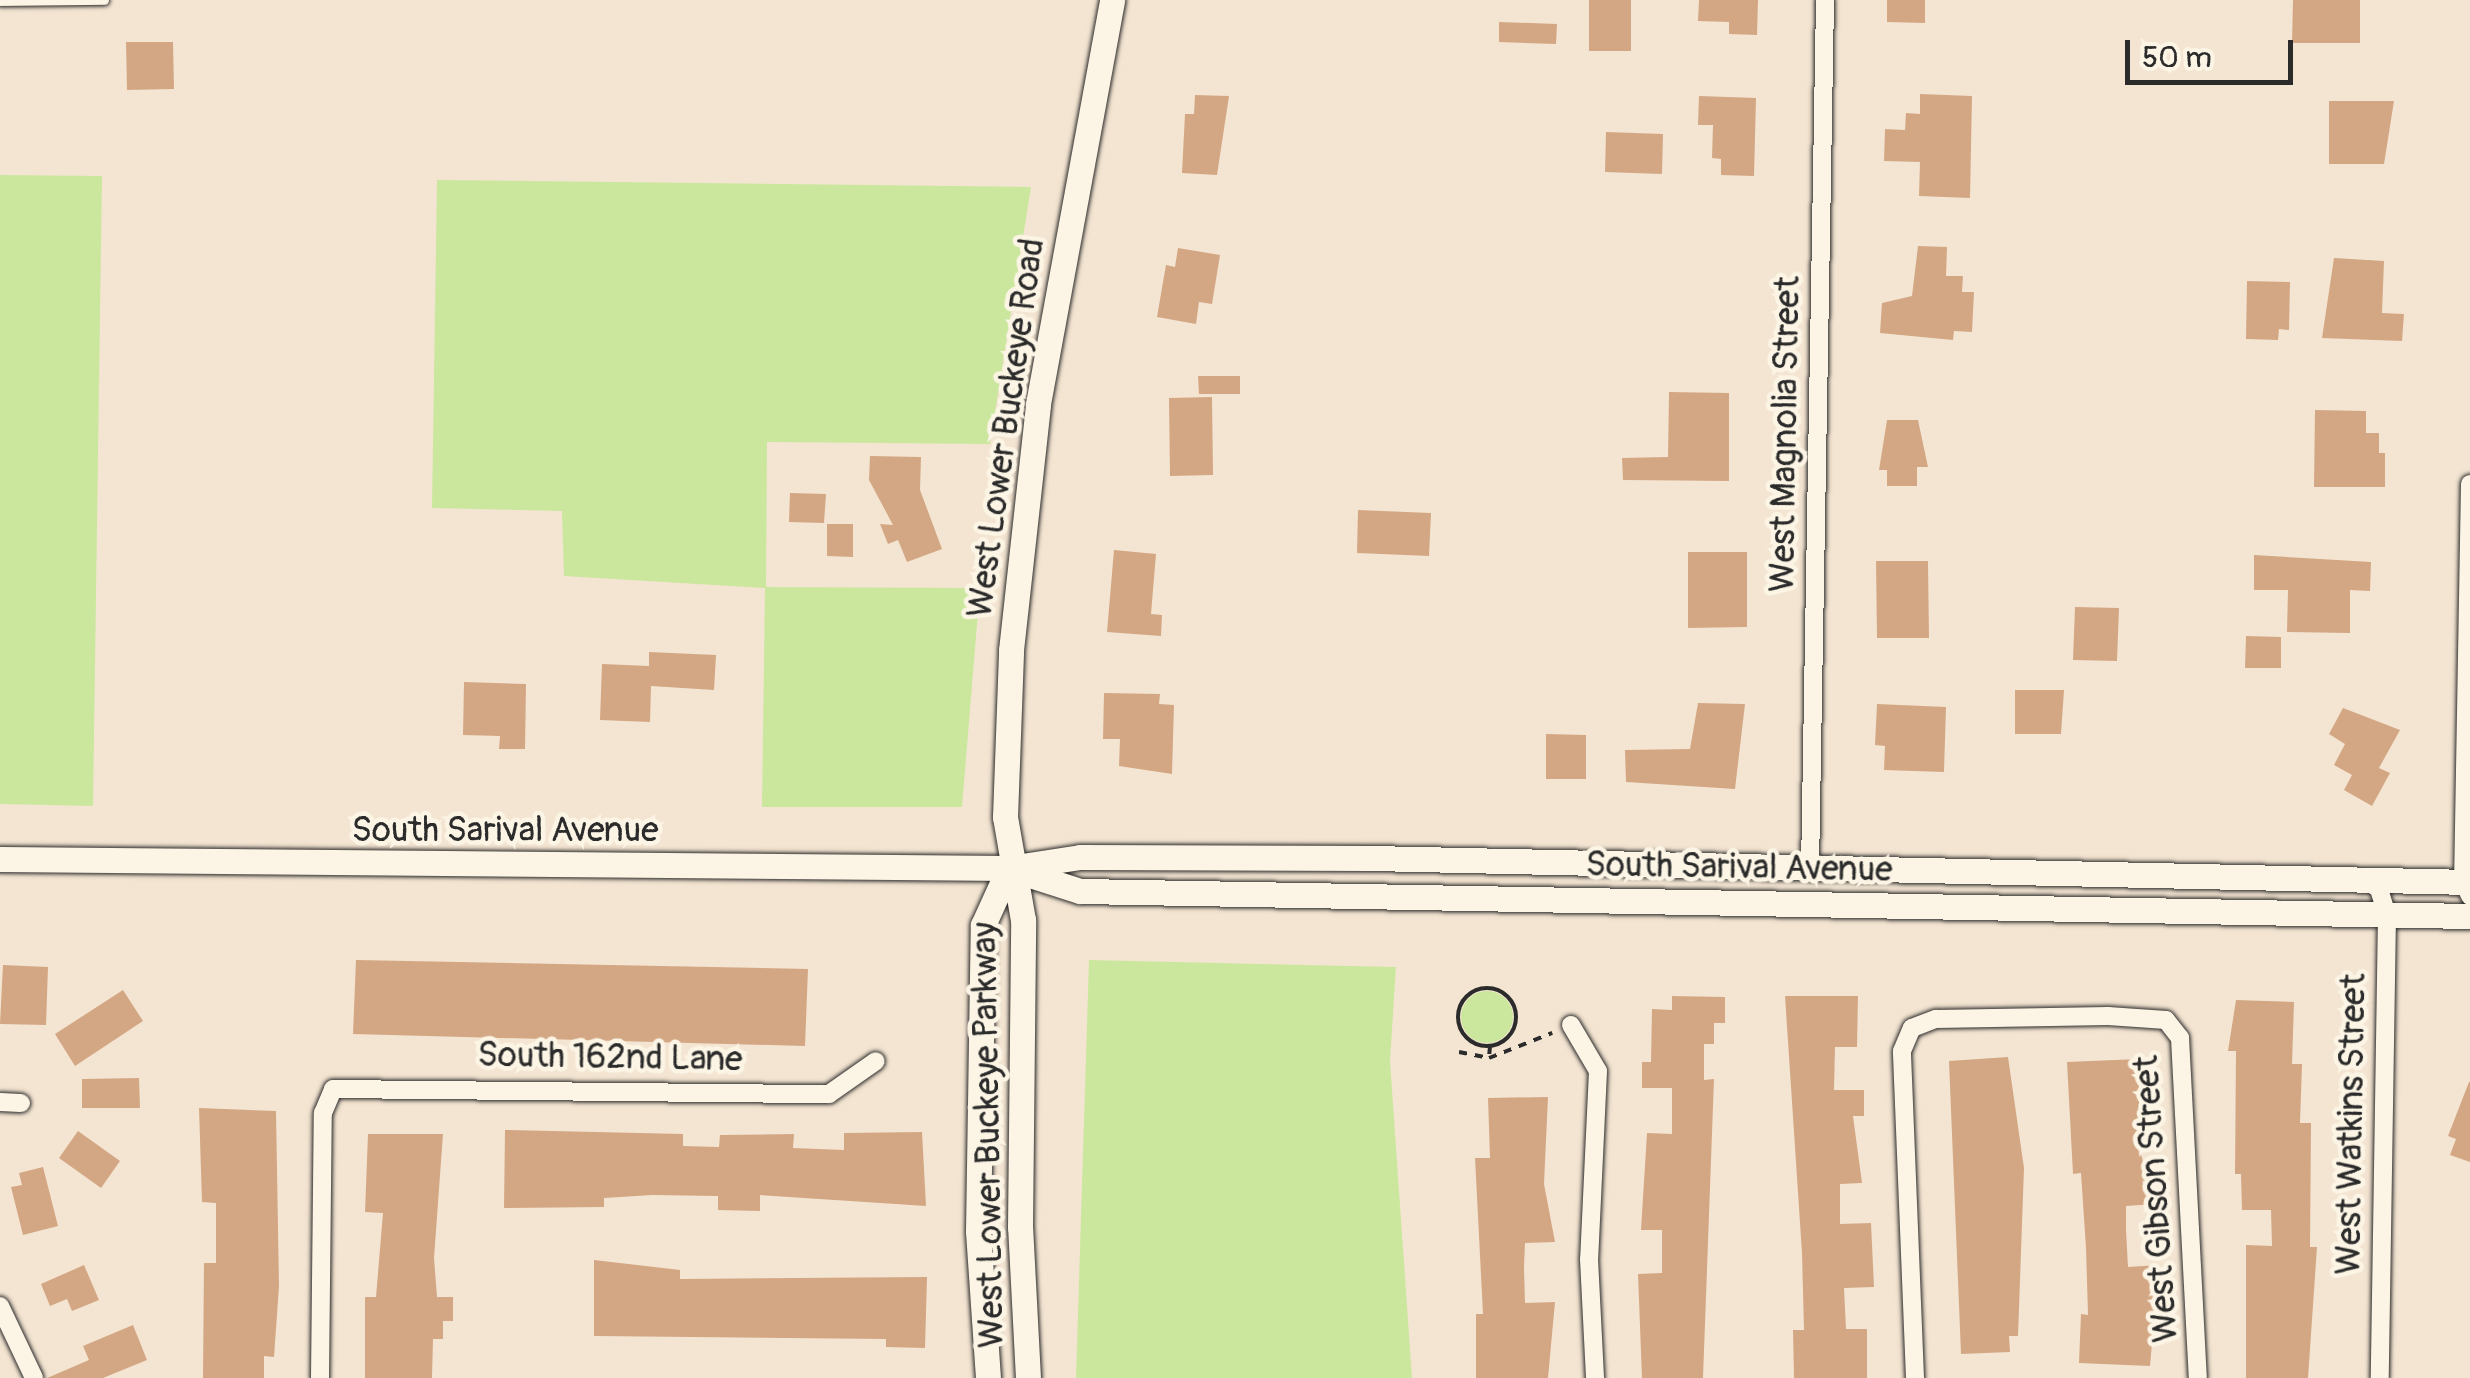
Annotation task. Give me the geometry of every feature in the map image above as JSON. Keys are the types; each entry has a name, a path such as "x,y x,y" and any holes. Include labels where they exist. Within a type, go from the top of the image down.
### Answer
{"main road":[{"name":"West Lower Buckeye Road","path":"1009,868 1006,739 1020,532 1112,0"},
{"name":"South Sarival Avenue","path":"0,858 1009,868 1099,857 2366,880 2468,887"},
{"name":"South Sarival Avenue","path":"1009,868 1080,892 2470,916"},
{"name":"West Lower Buckeye Parkway","path":"988,1378 978,1231 983,924 1009,868"},
{"name":"West Lower Buckeye Parkway","path":"1009,868 1023,920 1020,1228 1028,1378"},
{"path":"1809,903 1810,870"}],"street":[{"name":"West Magnolia Street","path":"1810,870 1824,0"},
{"path":"2468,887 2470,484"},
{"path":"2366,880 2379,889 2387,915"},
{"name":"West Watkins Street","path":"2380,1378 2387,915"},
{"name":"West Gibson Street","path":"1915,1378 1902,1051 1912,1028 1936,1019 2166,1020 2180,1038 2198,1378"},
{"path":"1570,1025 1598,1071 1589,1259 1595,1378"},
{"name":"South 162nd Lane","path":"320,1378 323,1112 333,1089 829,1094 876,1062"},
{"path":"0,1102 20,1103"},
{"path":"0,1306 34,1378"}],"lane":[{"path":"0,1 104,0"}],"path":[{"path":"1484,988 1503,992 1517,1017 1505,1040 1490,1046 1467,1038 1459,1024 1466,997 1484,988"},
{"path":"1459,1052 1488,1058 1570,1025"},
{"path":"1488,1058 1490,1046"}],"green space":[{"path":"0,175 102,176 93,806 0,804"},
{"path":"437,180 1031,187 990,444 767,442 766,587 980,588 962,807 762,807 765,588 564,576 562,511 432,508"},
{"path":"1089,960 1396,967 1390,1061 1412,1378 1076,1378"},
{"path":"1487,991 1505,999 1513,1017 1505,1035 1487,1043 1469,1035 1461,1017 1469,999"}],"building":[{"path":"1589,0 1631,0 1631,51 1589,51"},
{"path":"1699,0 1758,0 1757,35 1729,34 1729,22 1698,21"},
{"path":"1887,0 1925,0 1925,23 1887,22"},
{"path":"2293,0 2360,0 2360,43 2292,43"},
{"path":"1499,22 1557,24 1556,44 1499,42"},
{"path":"126,42 173,42 174,89 127,90"},
{"path":"1920,94 1972,96 1970,198 1919,196 1920,162 1884,161 1885,129 1905,130 1906,113 1920,114"},
{"path":"1195,95 1229,96 1217,175 1182,173 1185,114 1194,114"},
{"path":"1699,96 1756,98 1754,176 1721,175 1721,159 1712,158 1713,125 1698,125"},
{"path":"2329,101 2394,101 2384,164 2329,164"},
{"path":"1606,132 1663,134 1662,174 1605,172"},
{"path":"1918,246 1947,247 1946,276 1963,276 1962,292 1974,292 1972,332 1954,331 1953,340 1880,333 1882,303 1912,296"},
{"path":"1178,248 1220,255 1212,304 1199,302 1196,324 1157,317 1166,265 1175,267"},
{"path":"2334,258 2384,261 2382,313 2404,314 2402,341 2322,338"},
{"path":"2247,281 2290,282 2289,330 2279,329 2278,340 2246,339"},
{"path":"1198,376 1240,376 1240,394 1199,394"},
{"path":"1669,392 1729,393 1729,481 1623,480 1622,458 1668,457"},
{"path":"1212,397 1213,475 1170,476 1169,398"},
{"path":"2315,410 2366,411 2366,433 2379,433 2379,453 2385,453 2385,487 2314,487"},
{"path":"1887,420 1918,420 1928,467 1917,467 1917,486 1887,486 1887,470 1879,470"},
{"path":"870,456 921,457 920,490 942,549 907,562 898,540 888,544 880,524 893,525 869,480"},
{"path":"790,493 826,494 824,523 789,522"},
{"path":"1358,510 1431,513 1429,556 1357,553"},
{"path":"827,524 853,524 853,557 827,556"},
{"path":"1114,550 1156,554 1151,614 1162,615 1161,636 1107,632"},
{"path":"1688,552 1747,552 1747,627 1688,628"},
{"path":"2254,555 2371,562 2370,591 2350,590 2350,633 2287,632 2288,590 2254,590"},
{"path":"1876,561 1928,561 1929,638 1877,638"},
{"path":"2075,607 2119,608 2117,661 2073,660"},
{"path":"2246,636 2281,637 2281,668 2245,668"},
{"path":"649,652 716,655 714,690 651,686 650,722 600,720 602,664 649,666"},
{"path":"464,682 526,684 525,749 499,749 500,736 463,735"},
{"path":"2015,690 2064,690 2061,734 2015,734"},
{"path":"1104,693 1160,694 1159,704 1174,705 1172,774 1119,766 1120,739 1103,739"},
{"path":"1698,703 1745,704 1735,789 1626,782 1625,750 1690,749"},
{"path":"1877,704 1946,707 1944,772 1884,770 1885,746 1875,745"},
{"path":"2343,708 2400,730 2379,768 2390,773 2372,806 2344,790 2352,775 2334,765 2345,744 2329,734"},
{"path":"1546,734 1586,735 1586,779 1546,779"},
{"path":"356,960 808,969 805,1046 353,1034"},
{"path":"3,965 48,967 46,1025 0,1024"},
{"path":"123,990 143,1021 75,1066 55,1034"},
{"path":"1672,996 1725,997 1725,1023 1714,1023 1714,1044 1704,1044 1704,1080 1714,1079 1703,1378 1642,1378 1638,1274 1662,1273 1662,1230 1641,1230 1647,1133 1672,1134 1672,1088 1642,1088 1642,1062 1651,1062 1652,1009 1672,1010"},
{"path":"1785,996 1858,996 1857,1047 1835,1047 1834,1090 1864,1090 1864,1116 1853,1116 1862,1183 1840,1184 1840,1224 1871,1223 1874,1287 1844,1288 1846,1329 1867,1329 1867,1378 1794,1378 1793,1330 1804,1330"},
{"path":"2236,1000 2294,1002 2292,1064 2302,1064 2300,1123 2311,1123 2310,1247 2317,1247 2308,1378 2246,1378 2246,1245 2272,1246 2271,1210 2242,1210 2241,1174 2235,1174 2236,1051 2228,1051"},
{"path":"2008,1057 2024,1168 2018,1336 2009,1336 2010,1352 1961,1354 1949,1061"},
{"path":"2139,1059 2139,1147 2155,1204 2126,1206 2126,1230 2128,1267 2159,1265 2150,1366 2079,1363 2081,1314 2088,1315 2086,1248 2081,1173 2073,1174 2067,1062"},
{"path":"139,1078 140,1108 82,1108 82,1079"},
{"path":"2469,1082 2470,1162 2450,1155 2456,1139 2448,1136"},
{"path":"1548,1097 1544,1184 1555,1242 1525,1243 1524,1267 1525,1303 1555,1302 1548,1378 1476,1378 1476,1314 1483,1314 1475,1158 1490,1158 1488,1098"},
{"path":"199,1108 276,1111 279,1286 274,1357 264,1356 264,1378 203,1378 204,1263 216,1263 216,1203 202,1202"},
{"path":"505,1130 683,1134 683,1146 719,1147 720,1135 794,1134 793,1148 844,1150 844,1133 922,1132 926,1206 760,1195 760,1211 718,1210 718,1196 652,1195 604,1198 604,1207 504,1208"},
{"path":"78,1131 120,1161 101,1188 59,1158"},
{"path":"368,1134 443,1134 434,1258 437,1297 453,1297 453,1321 443,1321 443,1339 433,1339 432,1378 365,1378 365,1297 376,1297 383,1213 365,1212"},
{"path":"43,1167 58,1226 23,1235 11,1187 22,1185 19,1173"},
{"path":"594,1260 680,1270 680,1279 927,1277 925,1348 886,1347 886,1339 594,1336"},
{"path":"84,1265 99,1300 72,1311 67,1299 50,1306 41,1284"},
{"path":"133,1325 147,1360 103,1378 47,1378 89,1360 83,1346"}]}
